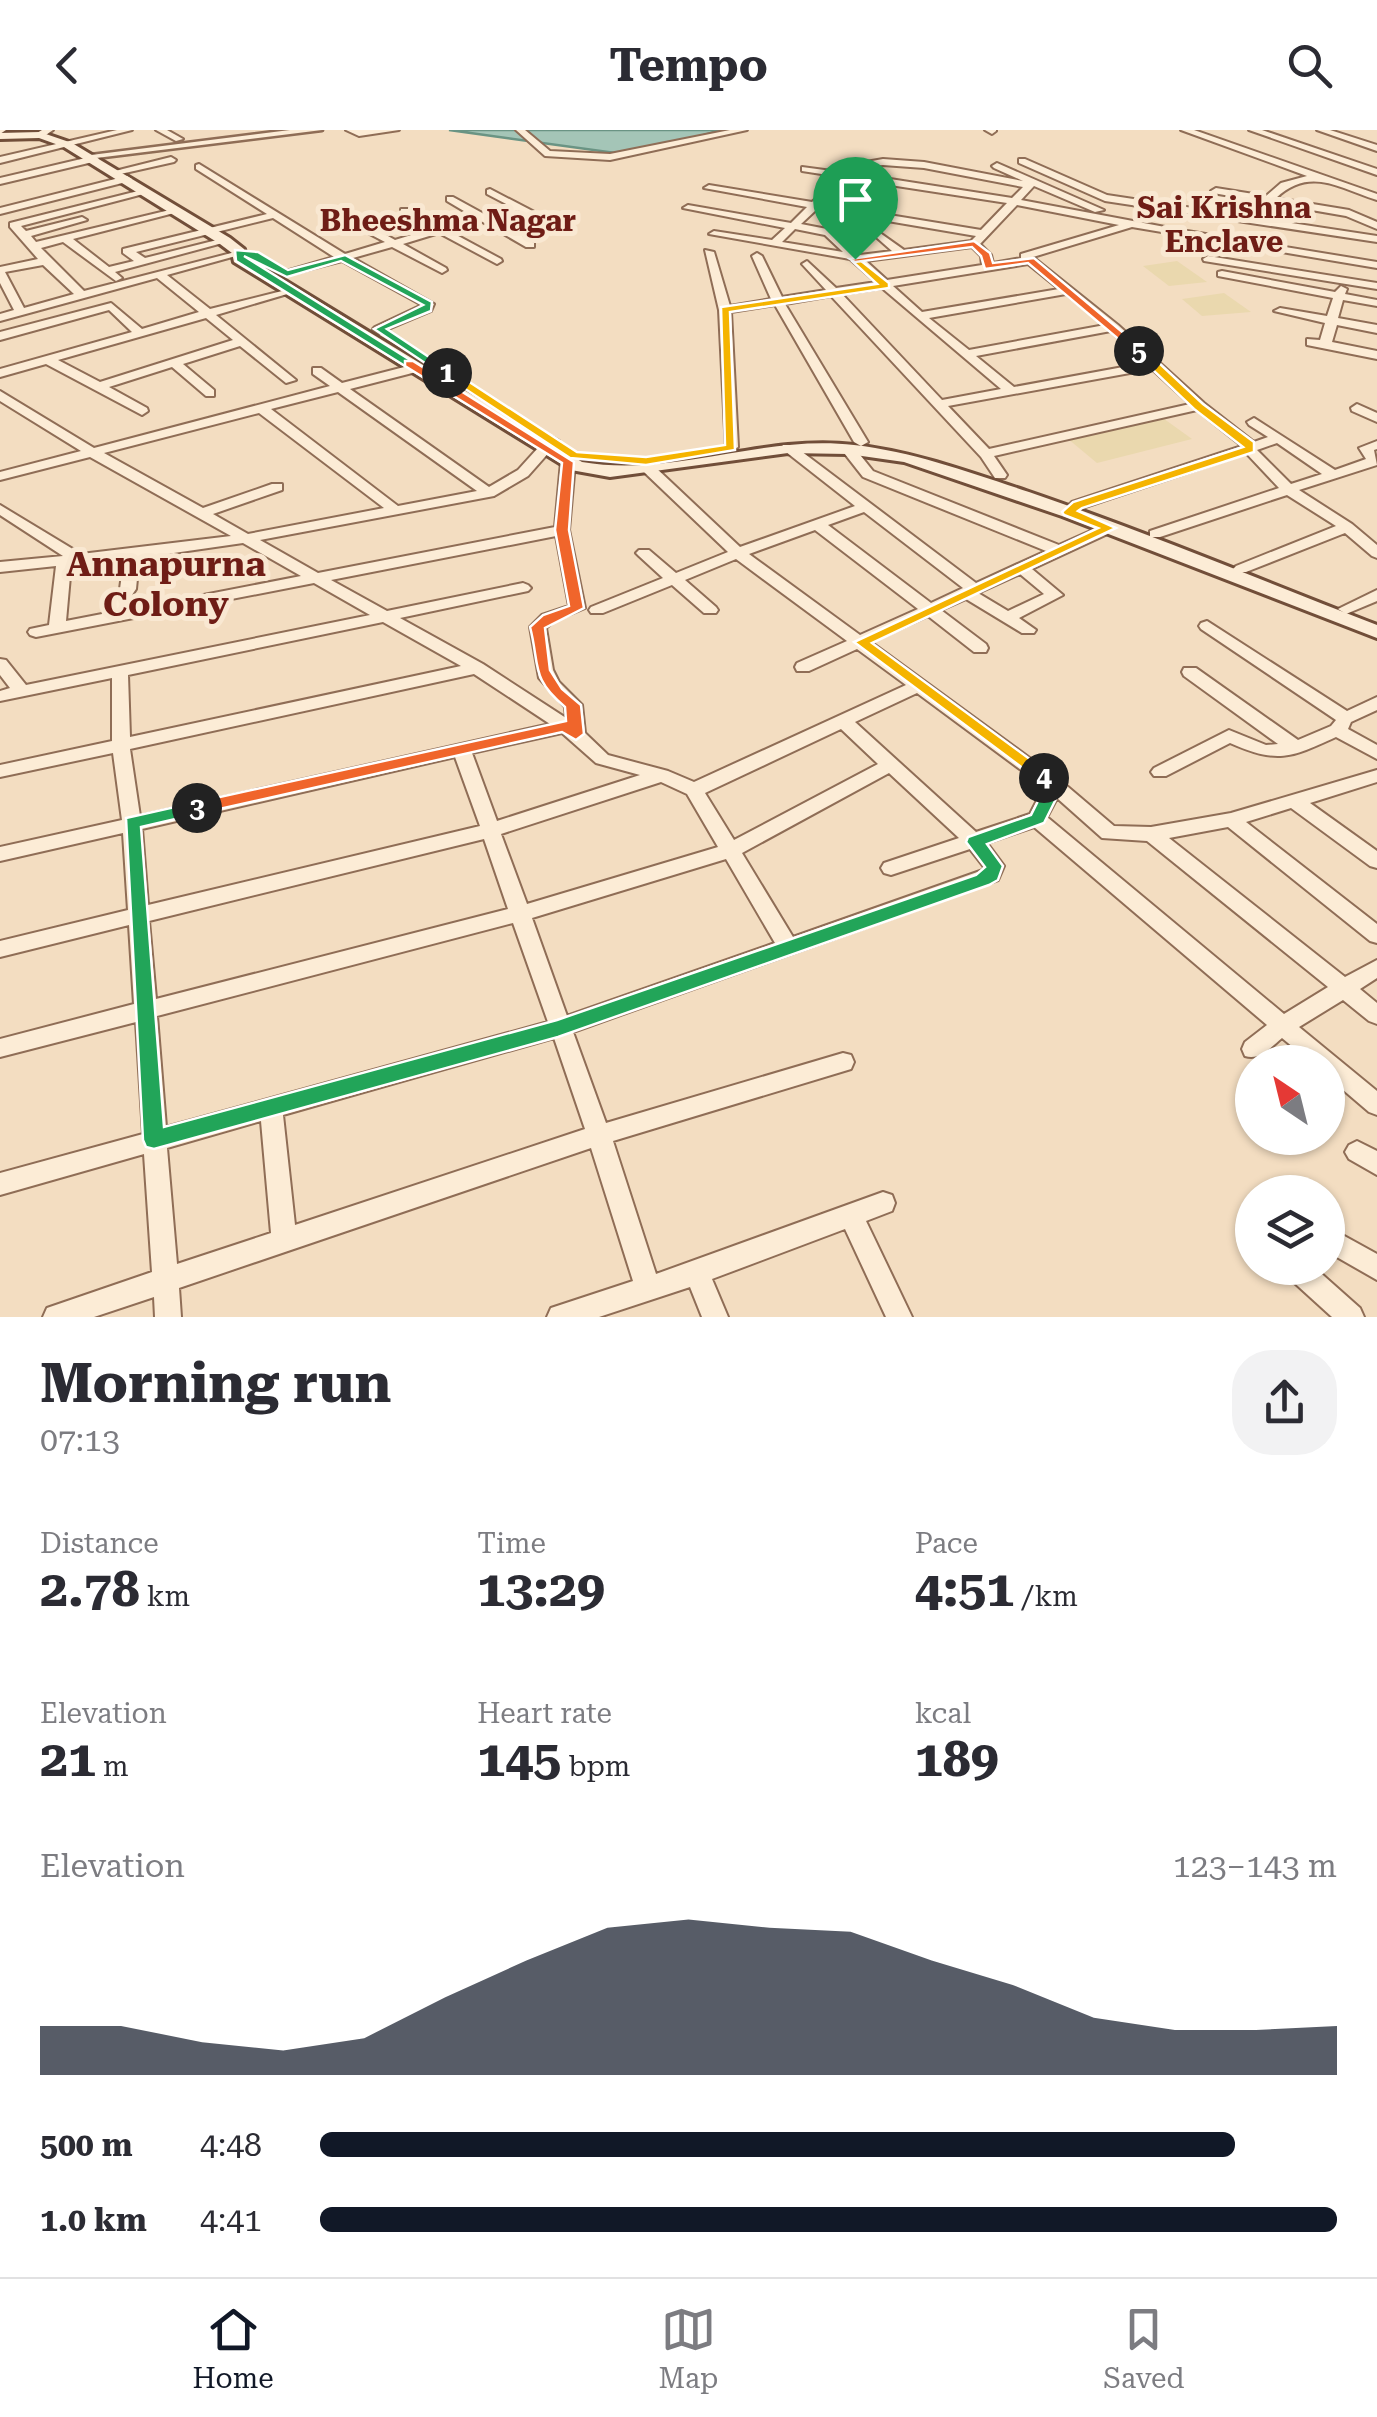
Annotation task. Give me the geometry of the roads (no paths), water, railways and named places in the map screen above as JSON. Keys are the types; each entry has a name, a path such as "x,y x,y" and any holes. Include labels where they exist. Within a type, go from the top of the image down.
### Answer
{"main road":[{"path":"1,134 57,135 232,246 240,259 379,329 416,368 571,459 610,472 731,448 791,441 928,452 1000,476 1109,528 1377,632"},
{"path":"289,282 548,445"},
{"path":"647,465 788,448 855,446 940,465 1155,534 1377,621"}],"street":[{"path":"0,161 57,135 85,130"},
{"path":"57,135 128,130"},
{"path":"160,130 179,139"},
{"path":"0,181 90,157 261,133 317,130"},
{"path":"350,130 359,134 395,130"},
{"path":"520,130 548,154 610,157 742,130"},
{"path":"1184,130 1377,197"},
{"path":"1253,130 1377,172"},
{"path":"1321,130 1377,148"},
{"path":"1269,200 1284,185 1377,156"},
{"path":"0,211 86,190 171,160"},
{"path":"1022,160 1194,236"},
{"path":"0,161 70,211"},
{"path":"714,234 854,258 974,244 1030,185 890,163 863,166 774,244"},
{"path":"997,166 1132,224"},
{"path":"199,167 342,257 429,306 379,329"},
{"path":"54,168 118,211"},
{"path":"805,169 1377,265"},
{"path":"721,178 988,229"},
{"path":"709,188 988,229"},
{"path":"1216,191 1359,218 1377,226"},
{"path":"83,296 45,261 14,224 146,192"},
{"path":"490,192 562,229"},
{"path":"11,198 22,206"},
{"path":"1105,198 1377,239"},
{"path":"450,199 530,245"},
{"path":"24,235 160,200"},
{"path":"0,373 207,312 289,282 342,257 518,207"},
{"path":"688,208 828,232 885,286 1011,391"},
{"path":"34,246 174,210"},
{"path":"405,211 497,261"},
{"path":"128,251 274,214"},
{"path":"1326,345 1336,295 1347,281 1359,218"},
{"path":"1132,224 1025,256 1114,326 1198,406 1250,445 1250,450 1289,490 1377,553"},
{"path":"368,229 442,270"},
{"path":"98,230 142,261"},
{"path":"880,236 900,252"},
{"path":"65,238 125,284"},
{"path":"974,244 986,255 988,267"},
{"path":"107,271 232,246"},
{"path":"0,318 158,274 232,246"},
{"path":"710,252 725,310 731,448"},
{"path":"757,256 868,474 1056,550"},
{"path":"1208,259 1377,286"},
{"path":"725,310 1030,260"},
{"path":"22,312 0,272 45,261"},
{"path":"807,264 986,454 1000,476"},
{"path":"158,274 290,380"},
{"path":"1222,274 1377,303"},
{"path":"920,316 1067,290"},
{"path":"0,336 111,306 139,332"},
{"path":"1280,311 1377,329"},
{"path":"966,354 1114,326"},
{"path":"99,386 239,342"},
{"path":"1311,342 1377,354"},
{"path":"46,360 142,411"},
{"path":"175,362 210,393"},
{"path":"940,404 1154,365"},
{"path":"0,476 416,368"},
{"path":"317,371 489,493"},
{"path":"0,395 95,454 478,668 571,730 602,760 662,775 694,790 787,946"},
{"path":"986,454 1198,406"},
{"path":"1357,408 1377,418"},
{"path":"264,410 392,508"},
{"path":"1228,428 1272,415"},
{"path":"1254,422 1332,474"},
{"path":"1073,509 1250,450 1308,439"},
{"path":"0,567 249,538 392,508 489,493 523,472 548,445"},
{"path":"788,448 1006,618 1028,630"},
{"path":"1155,534 1374,461 1376,452"},
{"path":"571,459 562,530 576,608 548,618 538,627 543,646 542,670 556,692 573,705 571,730"},
{"path":"647,465 738,552 1054,785 1109,833 1152,834 1230,820 1377,776"},
{"path":"204,514 277,488"},
{"path":"597,610 738,552 865,507"},
{"path":"0,509 71,560"},
{"path":"819,526 980,648"},
{"path":"803,667 1109,528"},
{"path":"1241,569 1347,528"},
{"path":"36,632 562,530"},
{"path":"644,553 710,610"},
{"path":"108,619 128,589 132,554"},
{"path":"58,628 71,560"},
{"path":"1006,618 1055,595 1020,567"},
{"path":"0,696 523,588"},
{"path":"1346,610 1377,595"},
{"path":"1207,626 1377,752"},
{"path":"0,664 22,692"},
{"path":"0,771 478,668"},
{"path":"120,672 122,744 132,822 168,1317"},
{"path":"1190,672 1296,748"},
{"path":"694,790 920,685"},
{"path":"1160,772 1229,736 1264,751 1296,748 1377,703"},
{"path":"0,1184 558,1028 991,875 994,866 975,842 845,723"},
{"path":"0,854 462,750 571,730"},
{"path":"462,750 599,1135 648,1288"},
{"path":"0,1048 518,914 729,851 890,766"},
{"path":"0,948 491,830 662,775"},
{"path":"891,868 1038,819 1054,785"},
{"path":"1297,803 1377,861"},
{"path":"1038,819 1305,1045"},
{"path":"1230,820 1377,935"},
{"path":"1152,834 1377,1016"},
{"path":"1259,1045 1282,1026 1377,968"},
{"path":"56,1317 599,1135 843,1062"},
{"path":"1345,1078 1377,1106"},
{"path":"271,1108 284,1238"},
{"path":"560,1317 697,1273 883,1203"},
{"path":"852,1215 899,1317"},
{"path":"1345,1249 1377,1268"},
{"path":"697,1273 715,1317"},
{"path":"1316,1285 1350,1317"}],"district":[{"name":"Bheeshma Nagar","path":"448,220"},
{"name":"Sai Krishna Enclave","path":"1224,224"},
{"name":"Annapurna Colony","path":"166,584"}]}
